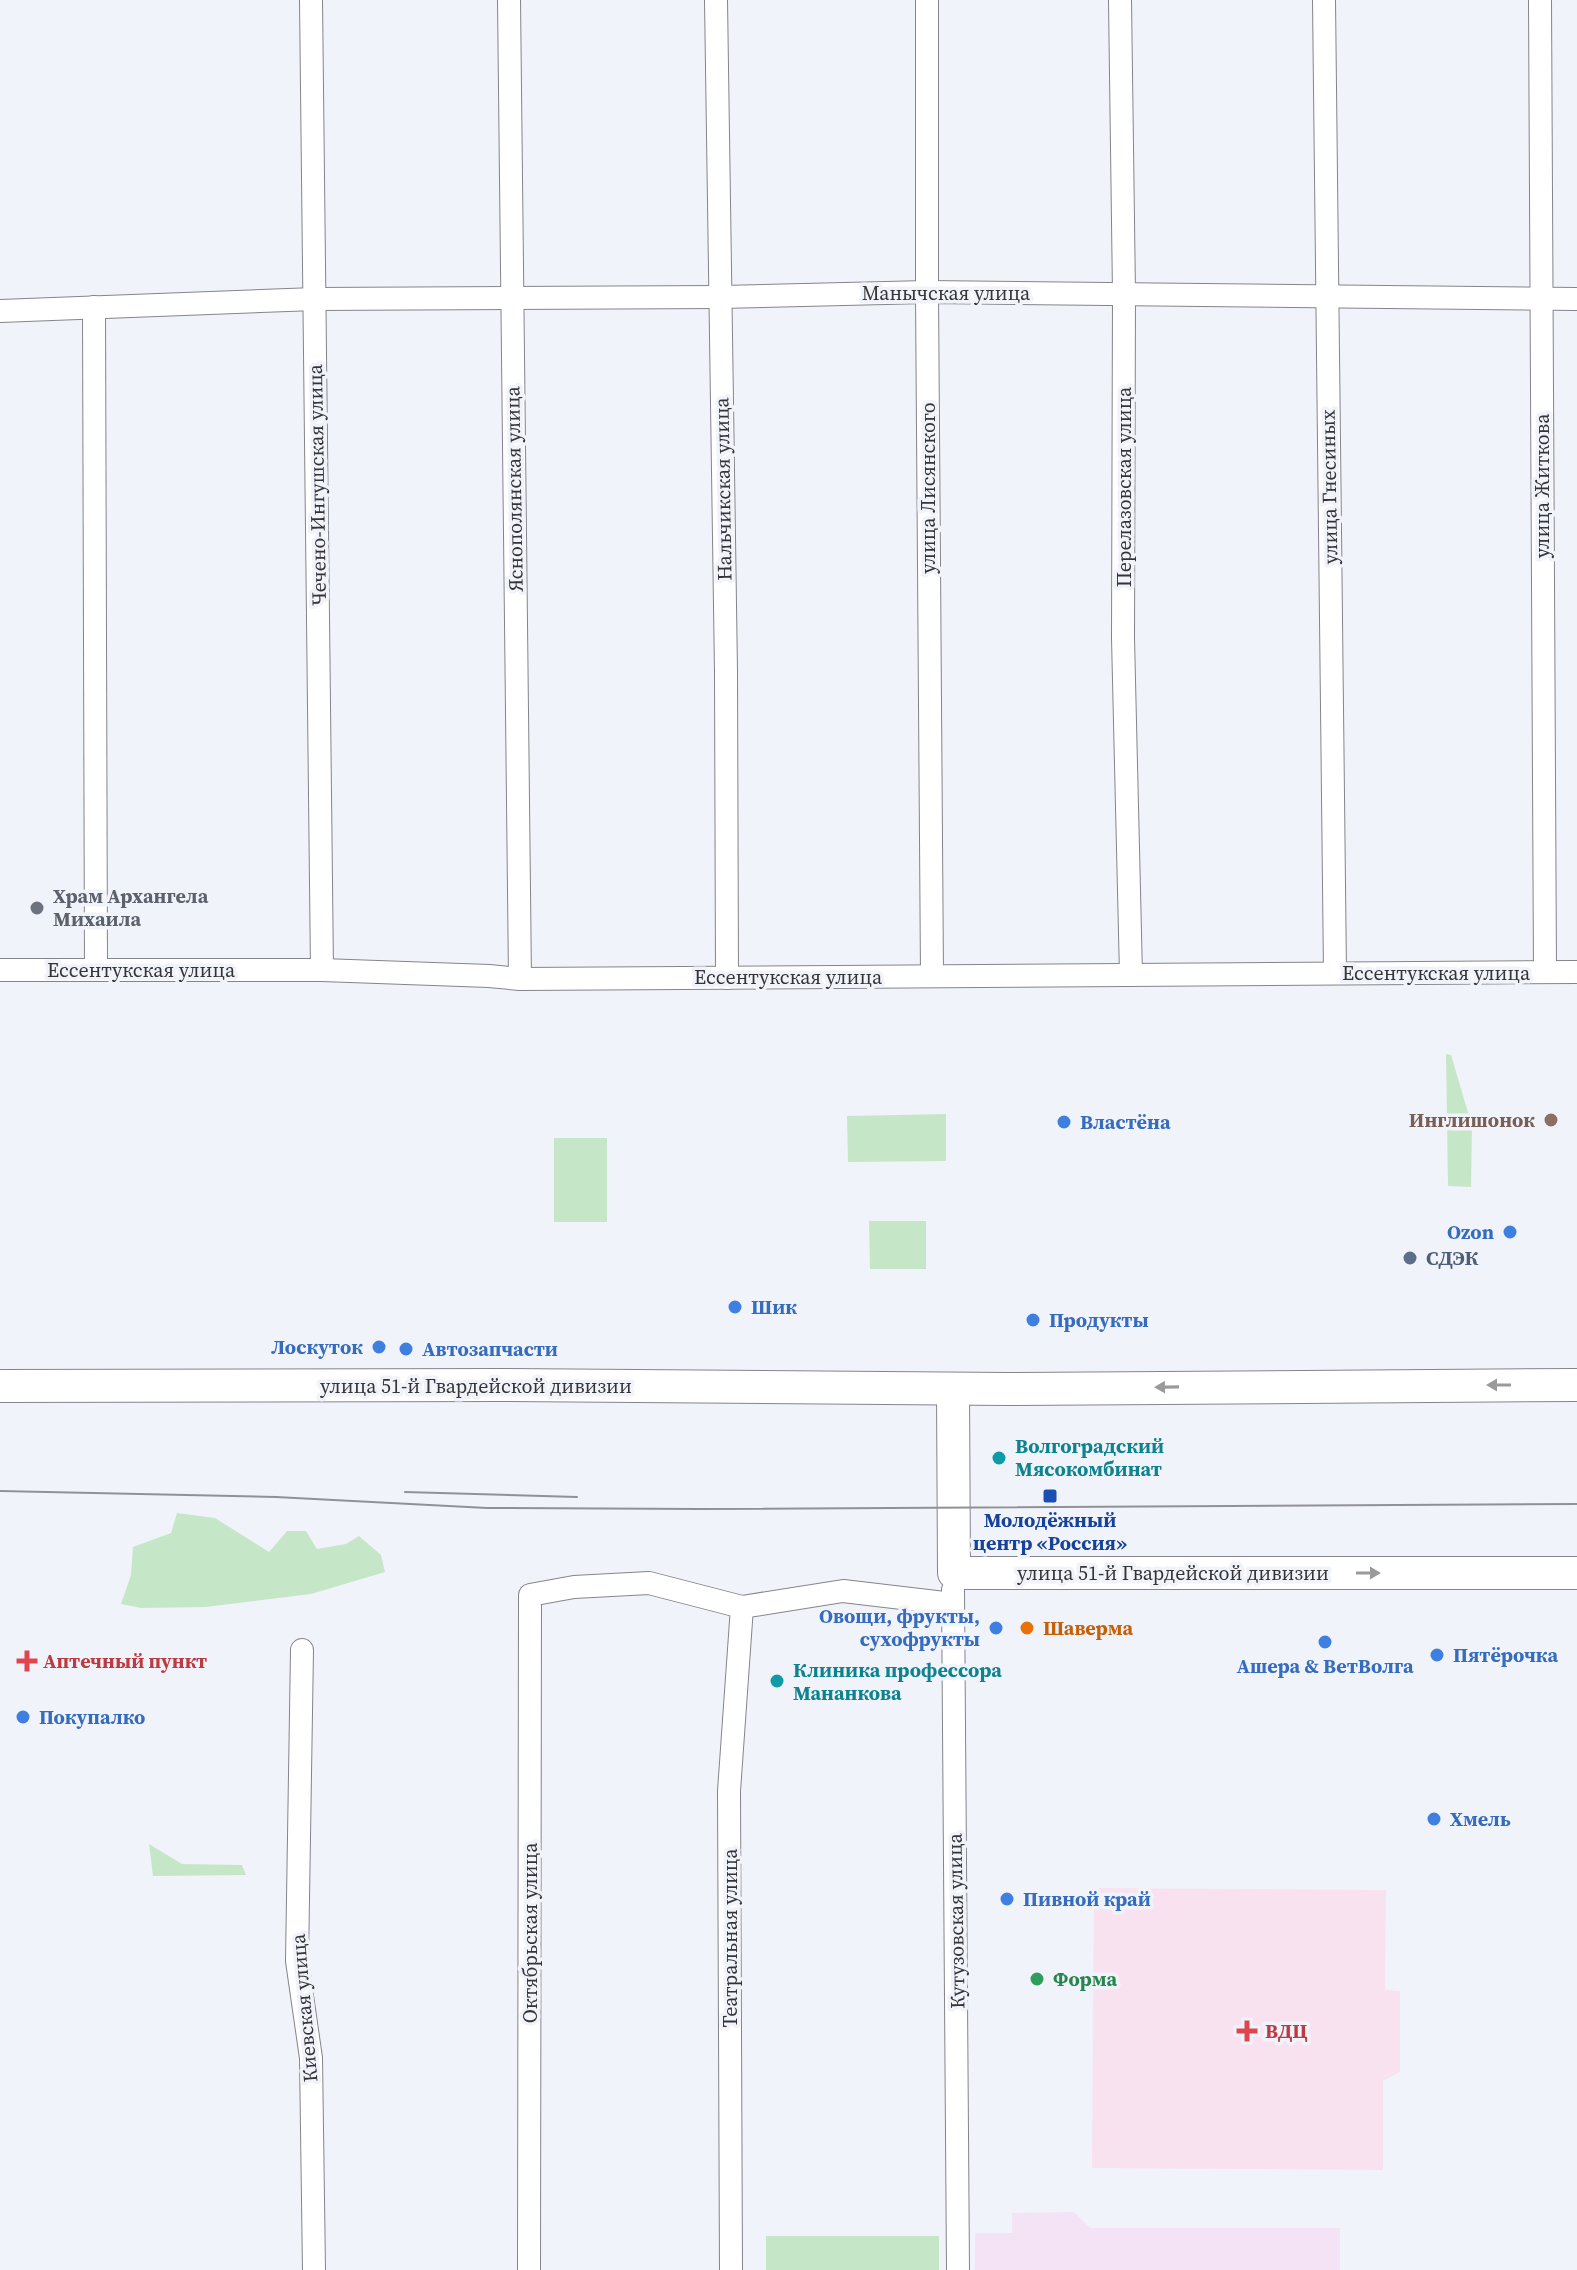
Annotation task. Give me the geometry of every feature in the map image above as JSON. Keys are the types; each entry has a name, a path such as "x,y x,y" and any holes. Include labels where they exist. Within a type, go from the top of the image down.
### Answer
{"main road":[{"name":"улица 51-й Гвардейской дивизии","path":"0,1386 504,1385 953,1389 1577,1385"},
{"path":"953,1389 953,1588"},
{"name":"улица 51-й Гвардейской дивизии","path":"953,1588 1577,1573"}],"street":[{"name":"Чечено-Ингушская улица","path":"311,0 322,970"},
{"name":"Яснополянская улица","path":"509,0 520,979"},
{"name":"Нальчикская улица","path":"716,0 727,978"},
{"name":"улица Лисянского","path":"927,0 932,976"},
{"name":"Перелазовская улица","path":"1120,0 1124,294 1123,638 1131,975"},
{"name":"улица Гнесиных","path":"1324,0 1335,973"},
{"name":"улица Житкова","path":"1540,0 1545,972"},
{"name":"Манычская улица","path":"0,311 315,299 720,297 927,292 1577,299"},
{"path":"94,307 96,970"},
{"name":"Ессентукская улица","path":"0,970 322,970 520,979 1577,972"},
{"name":"Октябрьская улица","path":"529,2270 530,1595 574,1587 649,1583 742,1607"},
{"path":"742,1607 843,1591 953,1588"},
{"name":"Кутузовская улица","path":"953,1588 958,2270"},
{"name":"Театральная улица","path":"731,2270 729,1791 742,1607"},
{"name":"Киевская улица","path":"302,1650 297,1961 311,2058 314,2270"}],"shaded area":[{"name":"ВДЦ","path":"1094,1888 1386,1890 1385,1990 1400,1991 1400,2072 1383,2081 1383,2170 1092,2168"},
{"path":"1074,2212 1090,2228 1340,2228 1340,2270 975,2270 975,2233 1012,2233 1012,2213"}],"green space":[{"path":"1446,1054 1451,1055 1472,1126 1471,1187 1448,1186"},
{"path":"946,1114 946,1161 848,1162 847,1116"},
{"path":"554,1138 607,1138 607,1222 554,1222"},
{"path":"869,1221 926,1221 926,1269 870,1269"},
{"path":"177,1513 215,1518 269,1552 287,1531 306,1531 317,1549 346,1544 359,1536 381,1555 385,1572 311,1594 206,1607 141,1608 121,1604 131,1575 133,1547 171,1533"},
{"path":"149,1844 182,1864 242,1865 246,1875 153,1876"},
{"path":"766,2236 939,2236 939,2270 766,2270"}],"tram line":[{"path":"0,1491 276,1497 487,1508 1577,1504"},
{"path":"405,1492 577,1497"}],"place":[{"name":"Храм Архангела Михаила","path":"37,908"},
{"name":"Инглишонок","path":"1551,1120"},
{"name":"Властёна","path":"1064,1122"},
{"name":"Ozon","path":"1510,1232"},
{"name":"СДЭК","path":"1410,1258"},
{"name":"Шик","path":"735,1307"},
{"name":"Продукты","path":"1033,1320"},
{"name":"Лоскуток","path":"379,1347"},
{"name":"Автозапчасти","path":"406,1349"},
{"name":"Волгоградский Мясокомбинат","path":"999,1458"},
{"name":"Молодёжный центр «Россия»","path":"1050,1496"},
{"name":"Овощи, фрукты, сухофрукты","path":"996,1628"},
{"name":"Шаверма","path":"1027,1628"},
{"name":"Ашера & ВетВолга","path":"1325,1642"},
{"name":"Пятёрочка","path":"1437,1655"},
{"name":"Аптечный пункт","path":"27,1661"},
{"name":"Клиника профессора Мананкова","path":"777,1681"},
{"name":"Покупалко","path":"23,1717"},
{"name":"Хмель","path":"1434,1819"},
{"name":"Пивной край","path":"1007,1899"},
{"name":"Форма","path":"1037,1979"},
{"name":"ВДЦ","path":"1247,2031"}]}
